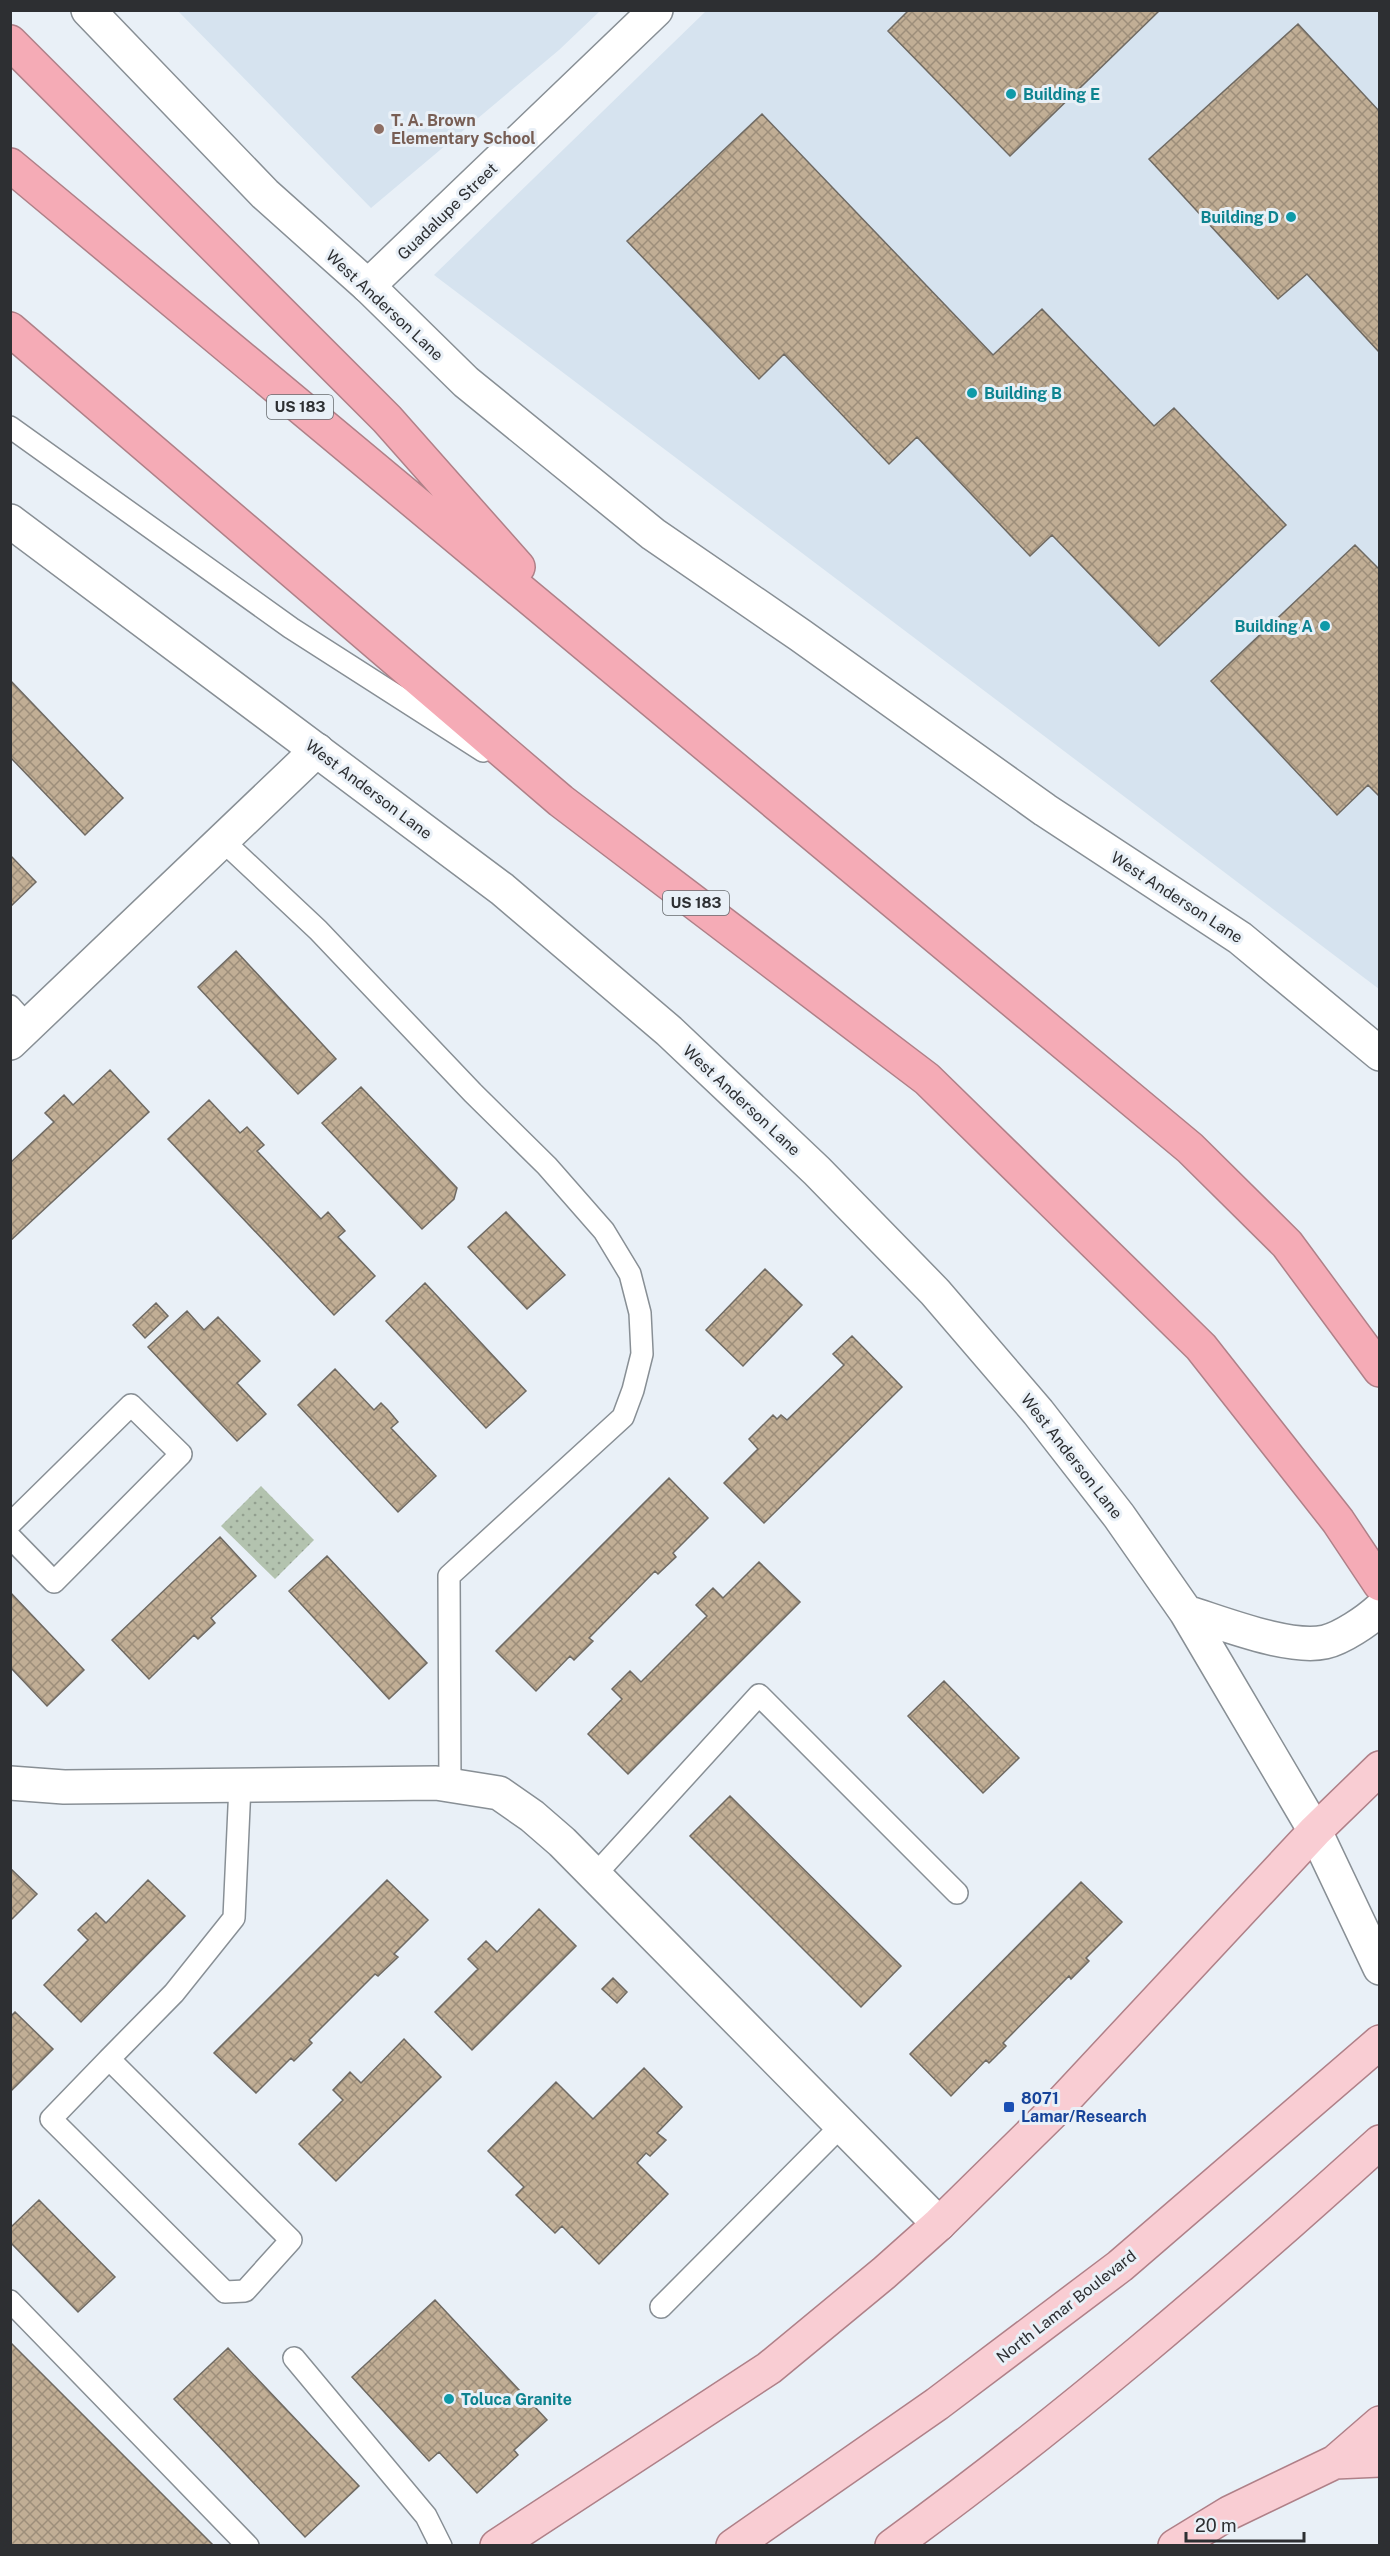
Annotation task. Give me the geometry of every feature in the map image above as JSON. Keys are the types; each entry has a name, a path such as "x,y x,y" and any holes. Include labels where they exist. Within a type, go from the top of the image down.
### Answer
{"highway":[{"path":"10,42 387,419 590,649"},
{"name":"US 183","path":"10,165 1190,1148 1287,1244 1380,1370"},
{"name":"US 183","path":"10,328 561,801 927,1079 1201,1347 1338,1521 1380,1584"}],"main road":[{"name":"West Anderson Lane","path":"88,10 265,194 368,286 466,382 653,534 800,635 1045,810 1240,938 1380,1054"},
{"name":"Guadalupe Street","path":"368,286 656,10"},
{"name":"West Anderson Lane","path":"10,521 502,889 669,1031 817,1171 934,1292 1038,1412 1119,1516 1186,1612 1315,1831 1380,1968"},
{"path":"16,1025 222,840 316,750"},
{"path":"1186,1612 1282,1641 1325,1642 1367,1621 1380,1609"},
{"path":"497,2546 769,2368 939,2224 1053,2112 1315,1831 1380,1768"},
{"path":"10,1783 64,1787 436,1783 499,1793 539,1822 594,1875 939,2224"},
{"name":"North Lamar Boulevard","path":"733,2546 937,2404 1119,2266 1380,2042"},
{"path":"892,2546 986,2477 1074,2407 1257,2254 1380,2142"},
{"path":"1175,2546 1229,2513 1335,2462 1380,2423"},
{"path":"1335,2462 1380,2460"}],"lane":[{"path":"10,427 291,628 561,801"},
{"path":"222,840 318,930 472,1093 547,1166 604,1231 630,1274 640,1313 642,1354 623,1417 448,1576 450,1785"},
{"path":"10,1524 131,1405 181,1454 54,1582 10,1537"},
{"path":"594,1875 759,1695 957,1893"},
{"path":"109,2060 291,2240 245,2291 225,2292 51,2119 174,1993 234,1918 240,1785"},
{"path":"661,2307 842,2125"},
{"path":"10,2301 248,2546"},
{"path":"294,2358 426,2516 441,2546"}],"shaded area":[{"name":"T. A. Brown Elementary School","path":"178,11 600,11 559,50 371,208"},
{"path":"706,11 1379,11 1379,989 434,275"}],"green space":[{"path":"261,1486 314,1540 275,1579 221,1526"}],"building":[{"name":"Building E","path":"909,10 1160,10 1010,156 888,31"},
{"name":"Building D","path":"1298,24 1380,112 1380,353 1307,274 1278,299 1149,159"},
{"name":"Building B","path":"762,114 993,355 1042,309 1154,426 1174,408 1286,525 1159,646 1052,535 1030,556 917,437 889,464 784,354 759,379 627,241"},
{"name":"Building A","path":"1355,545 1380,570 1380,797 1368,785 1337,815 1211,681"},
{"path":"10,680 123,798 85,835 10,757"},
{"path":"10,855 36,882 10,907"},
{"path":"236,951 336,1059 298,1094 198,987"},
{"path":"110,1070 149,1112 10,1241 10,1163 54,1122 45,1113 64,1095 73,1105"},
{"path":"361,1087 457,1188 454,1199 422,1229 322,1123"},
{"path":"209,1100 240,1133 247,1127 264,1145 257,1151 321,1219 328,1212 345,1231 338,1237 375,1276 334,1315 168,1139"},
{"path":"506,1212 565,1275 527,1309 468,1247"},
{"path":"765,1269 802,1305 743,1366 706,1330"},
{"path":"425,1283 526,1391 486,1428 386,1321"},
{"path":"156,1303 168,1316 145,1338 133,1325"},
{"path":"187,1311 204,1330 218,1317 260,1361 237,1383 266,1414 237,1441 148,1347"},
{"path":"852,1336 902,1387 764,1523 724,1483 758,1449 749,1439 773,1415 777,1419 781,1415 787,1420 844,1365 833,1354"},
{"path":"335,1369 374,1410 381,1403 388,1410 398,1422 391,1428 436,1476 398,1512 298,1405"},
{"path":"669,1478 708,1518 673,1553 676,1557 658,1574 655,1571 589,1638 593,1641 574,1660 570,1656 536,1691 496,1651"},
{"path":"220,1537 256,1576 211,1618 215,1623 198,1639 194,1635 149,1679 112,1640"},
{"path":"327,1556 427,1663 389,1699 289,1591"},
{"path":"759,1562 800,1602 628,1774 588,1734 622,1699 612,1689 630,1671 641,1682 707,1616 696,1605 713,1588 723,1598"},
{"path":"10,1592 84,1670 47,1706 10,1667"},
{"path":"944,1681 1019,1758 983,1793 908,1716"},
{"path":"730,1796 901,1966 861,2007 690,1836"},
{"path":"10,1868 37,1894 10,1921"},
{"path":"148,1880 185,1916 81,2022 44,1985 88,1940 78,1930 96,1913 106,1923"},
{"path":"387,1880 428,1920 394,1954 398,1957 378,1976 375,1974 309,2040 312,2043 294,2061 291,2058 256,2093 214,2053"},
{"path":"1081,1882 1122,1922 1086,1958 1089,1961 1071,1979 1069,1976 1003,2043 1006,2046 989,2063 986,2060 951,2096 910,2054"},
{"path":"539,1909 576,1946 472,2050 435,2012 478,1969 468,1959 486,1941 497,1952"},
{"path":"613,1978 627,1992 617,2003 602,1989"},
{"path":"15,2012 53,2049 10,2092 10,2017"},
{"path":"404,2039 441,2077 336,2181 299,2144 343,2100 333,2090 350,2072 361,2083"},
{"path":"644,2068 682,2107 657,2133 666,2140 650,2156 646,2153 637,2163 668,2194 599,2264 562,2226 555,2233 516,2195 524,2187 488,2151 556,2082 593,2119"},
{"path":"39,2200 115,2277 78,2312 10,2242 10,2228"},
{"name":"Toluca Granite","path":"435,2300 547,2420 514,2450 518,2455 477,2493 439,2452 429,2461 352,2377"},
{"path":"10,2342 214,2546 10,2546"},
{"path":"228,2348 359,2486 305,2537 174,2399"}],"place":[{"name":"Building E","path":"1011,94"},
{"name":"T. A. Brown Elementary School","path":"379,129"},
{"name":"Building D","path":"1291,217"},
{"name":"Building B","path":"972,393"},
{"name":"Building A","path":"1325,626"},
{"name":"8071 Lamar/Research","path":"1009,2107"},
{"name":"Toluca Granite","path":"449,2399"}]}
